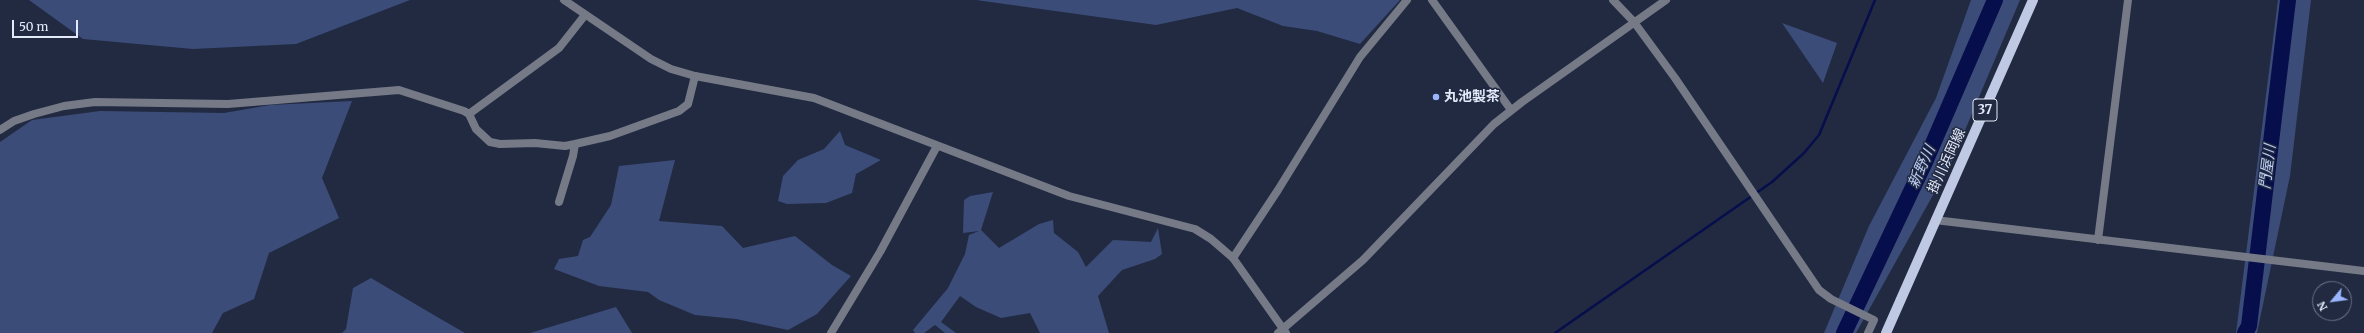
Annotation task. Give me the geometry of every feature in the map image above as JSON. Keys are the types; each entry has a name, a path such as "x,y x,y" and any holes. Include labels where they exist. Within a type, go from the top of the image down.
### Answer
{"main road":[{"name":"掛川浜岡線","path":"1886,333 1935,220 2012,51 2033,0"}],"street":[{"path":"564,0 651,59 671,69 695,76 814,98 1069,196 1195,229 1211,238 1233,258 1283,332 1363,260 1494,124 1511,110 1666,0"},
{"path":"1233,258 1278,190 1360,57 1407,0"},
{"path":"1432,0 1511,110"},
{"path":"1613,0 1634,22 1746,182 1819,290 1831,299 1874,320 1868,333"},
{"path":"2098,240 2128,0"},
{"path":"469,114 559,48 586,15"},
{"path":"0,130 14,121 34,114 64,106 95,102 228,104 384,90 399,90 469,114 476,129 490,142 500,144 535,143 565,146 610,136 679,111 688,104 695,76"},
{"path":"559,202 573,156 574,144"},
{"path":"831,333 880,252 937,146"},
{"path":"1935,220 2364,271"}],"shaded area":[{"path":"29,0 410,0 296,44 193,49 83,39"},
{"path":"976,0 1400,0 1360,44 1317,31 1283,26 1237,8 1156,25"},
{"path":"1971,0 2020,0 1952,161 1856,333 1824,333 1869,226 1936,98"},
{"path":"2278,0 2311,0 2290,176 2257,333 2236,333"},
{"path":"1782,23 1837,43 1823,83"},
{"path":"352,101 322,178 339,218 269,253 254,299 223,313 212,333 0,333 0,142 32,120 100,111 224,113 270,105"},
{"path":"840,131 845,145 881,160 856,174 852,193 826,203 787,204 778,201 783,176 798,160 824,149"},
{"path":"675,160 659,221 722,226 743,248 795,236 832,265 851,276 817,314 788,330 736,319 695,315 659,300 648,292 599,286 554,269 559,259 578,256 583,240 590,237 611,205 619,166"},
{"path":"993,192 981,230 999,248 1039,224 1053,220 1054,233 1078,252 1086,267 1113,240 1151,242 1158,228 1162,254 1155,259 1122,270 1098,296 1109,333 1040,333 1030,313 1001,318 976,307 960,296 941,322 956,333 945,333 935,325 924,333 915,333 913,330 948,288 965,254 969,235 979,231 963,233 964,200 970,196"},
{"path":"371,278 465,333 342,333 346,329 353,288"},
{"path":"616,307 632,333 530,333"}],"waterway":[{"path":"1555,333 1772,182 1804,153 1819,135 1875,0"},
{"name":"新野川","path":"1844,333 1925,162 1995,0"},
{"name":"門屋川","path":"2245,333 2249,326 2288,0"}],"place":[{"name":"丸池製茶","path":"1436,97"}]}
